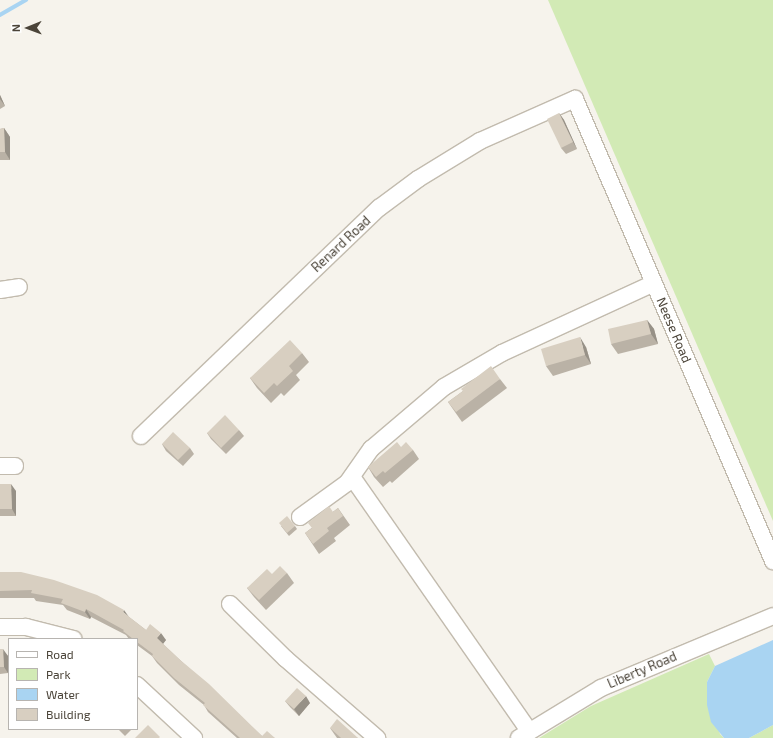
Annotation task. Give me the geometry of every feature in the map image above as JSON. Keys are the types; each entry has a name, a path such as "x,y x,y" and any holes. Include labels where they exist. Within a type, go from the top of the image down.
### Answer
{"street":[{"name":"Neese Road","path":"575,99 773,561"},
{"name":"Renard Road","path":"141,436 379,208 418,179 480,141 575,99"},
{"path":"300,517 352,477 357,466 371,449 444,387 502,353 654,283"},
{"path":"0,290 20,287"},
{"path":"352,477 524,735"},
{"path":"230,604 286,659 377,738"},
{"name":"Liberty Road","path":"524,735 601,688 773,616"},
{"path":"0,627 26,627 69,638"},
{"path":"138,686 194,738"}],"green space":[{"path":"548,0 773,0 773,521"},
{"path":"709,654 715,666 707,682 720,734 724,738 539,738 591,706"},
{"path":"773,725 773,738 749,738"}],"water":[{"path":"773,640 773,725 749,738 724,738 711,722 707,705 707,682 715,666"}],"building":[{"path":"559,113 573,142 561,148 547,119"},
{"path":"4,128 5,152 0,152 0,129"},
{"path":"647,320 651,334 611,344 608,329"},
{"path":"580,337 585,355 546,366 541,349"},
{"path":"290,340 302,353 289,366 293,371 277,386 274,383 264,393 250,378"},
{"path":"491,366 500,379 456,412 448,402 463,391 461,389"},
{"path":"225,415 239,430 221,448 207,433"},
{"path":"173,432 190,448 178,460 162,444"},
{"path":"397,442 401,447 406,442 413,450 385,473 383,471 376,477 368,467"},
{"path":"0,484 11,484 12,509 0,509"},
{"path":"329,506 333,512 338,508 343,516 327,528 329,531 313,544 305,533 312,528 308,523"},
{"path":"287,516 295,526 287,533 279,523"},
{"path":"280,566 287,573 259,600 247,588 267,569 272,574"},
{"path":"0,572 21,572 54,580 97,595 124,610 123,612 146,630 150,624 161,633 157,638 209,684 262,736 267,731 275,738 240,738 203,705 205,703 174,678 152,656 153,654 138,643 138,638 132,638 123,631 124,630 86,609 85,612 61,603 63,599 31,593 32,590 0,591"},
{"path":"0,649 3,649 4,667 0,667"},
{"path":"297,688 306,696 294,709 285,701"},
{"path":"337,719 358,738 341,738 330,728"},
{"path":"148,725 160,737 159,738 135,738"}],"waterway":[{"path":"0,15 26,0"}]}
